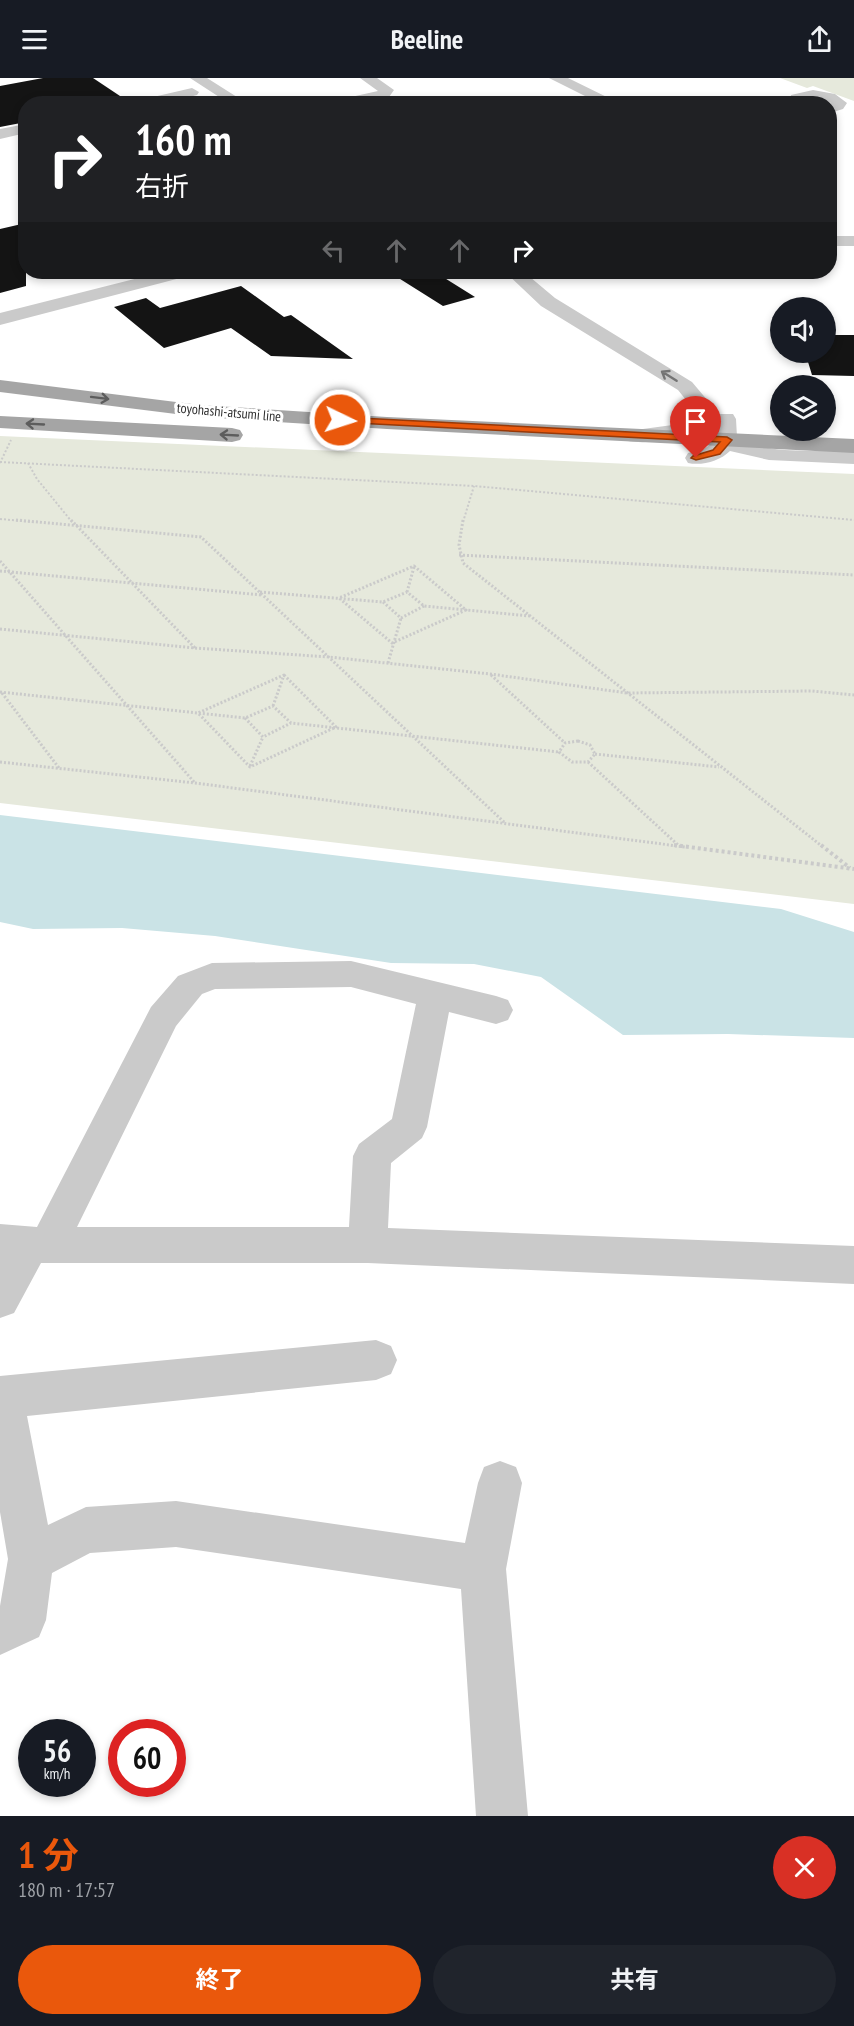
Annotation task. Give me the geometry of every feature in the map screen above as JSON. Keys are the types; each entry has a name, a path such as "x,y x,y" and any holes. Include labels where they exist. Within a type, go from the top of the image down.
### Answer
{"main road":[{"name":"toyohashi-atsumi line","path":"0,386 200,411 854,446"},
{"name":"toyohashi-atsumi line","path":"0,422 253,436"},
{"name":"toyohashi-atsumi line","path":"288,438 854,465"}],"street":[{"path":"197,78 227,96"},
{"path":"367,78 384,86 387,90 384,94 375,96"},
{"path":"556,78 596,96"},
{"path":"176,83 196,95 190,96"},
{"path":"803,96 813,94 822,96"},
{"path":"0,134 18,130"},
{"path":"837,241 854,241"},
{"path":"837,253 854,253"},
{"path":"0,319 155,279"},
{"path":"513,279 552,294"},
{"path":"526,279 552,294 685,386 701,400 764,439 781,443"},
{"path":"540,279 552,294"},
{"path":"698,373 714,390 717,429 727,440 752,451 854,458"},
{"path":"636,436 690,428 702,423 715,408"},
{"path":"696,458 716,452 727,440"},
{"path":"0,1299 26,1244 164,1017 190,985 212,976 351,974 496,1010"},
{"path":"368,1245 372,1156 409,1127 435,995"},
{"path":"26,1244 368,1245 854,1265"},
{"path":"0,1631 21,1620 31,1559 1,1397 376,1360"},
{"path":"501,1483 483,1569 502,1816"},
{"path":"31,1559 86,1530 176,1524 483,1569"}],"path":[{"path":"0,463 474,486 854,520"},
{"path":"28,463 37,479 75,526 195,648"},
{"path":"474,486 460,539 459,555 464,563 852,868"},
{"path":"0,519 201,537 505,823"},
{"path":"459,555 853,576"},
{"path":"0,561 129,705 195,783"},
{"path":"339,598 414,566"},
{"path":"414,566 466,610"},
{"path":"407,592 414,566"},
{"path":"0,571 263,595"},
{"path":"260,592 383,602 407,592"},
{"path":"407,592 424,606"},
{"path":"339,598 392,643"},
{"path":"383,602 400,618"},
{"path":"388,663 400,618 424,606 532,616"},
{"path":"392,643 466,610"},
{"path":"0,629 195,648 388,663 627,693 813,691 854,695"},
{"path":"490,674 565,743"},
{"path":"1,692 245,718 273,706 284,675"},
{"path":"198,713 284,675"},
{"path":"284,675 336,727"},
{"path":"1,692 59,768"},
{"path":"273,706 291,723"},
{"path":"198,713 250,767"},
{"path":"245,718 263,737"},
{"path":"250,767 263,737 291,723 559,752 564,759 575,764 588,762 595,754"},
{"path":"250,767 336,727"},
{"path":"559,752 565,743 578,741 590,745 595,754"},
{"path":"595,754 722,767"},
{"path":"0,762 195,783 852,868"},
{"path":"588,762 679,846"}],"shaded area":[{"path":"780,78 854,78 854,101 813,86 807,88"},
{"path":"0,436 854,474 854,904 0,803"}],"water":[{"path":"0,815 781,909 854,932 854,1038 728,1034 623,1035 541,977 474,964 391,963 215,936 122,928 33,929 0,922"}],"building":[{"path":"43,78 93,78 120,96 18,96 18,124 0,127 0,86"},
{"path":"18,225 18,279 26,279 26,286 0,293 0,229"},
{"path":"400,279 446,279 475,297 443,306"},
{"path":"241,286 284,317 291,315 353,359 271,356 231,328 164,348 114,307 146,298 160,308"},
{"path":"836,335 854,335 854,376 812,375 808,363 836,363"}],"route":[{"path":"340,420 727,440 716,452 696,458"}]}
